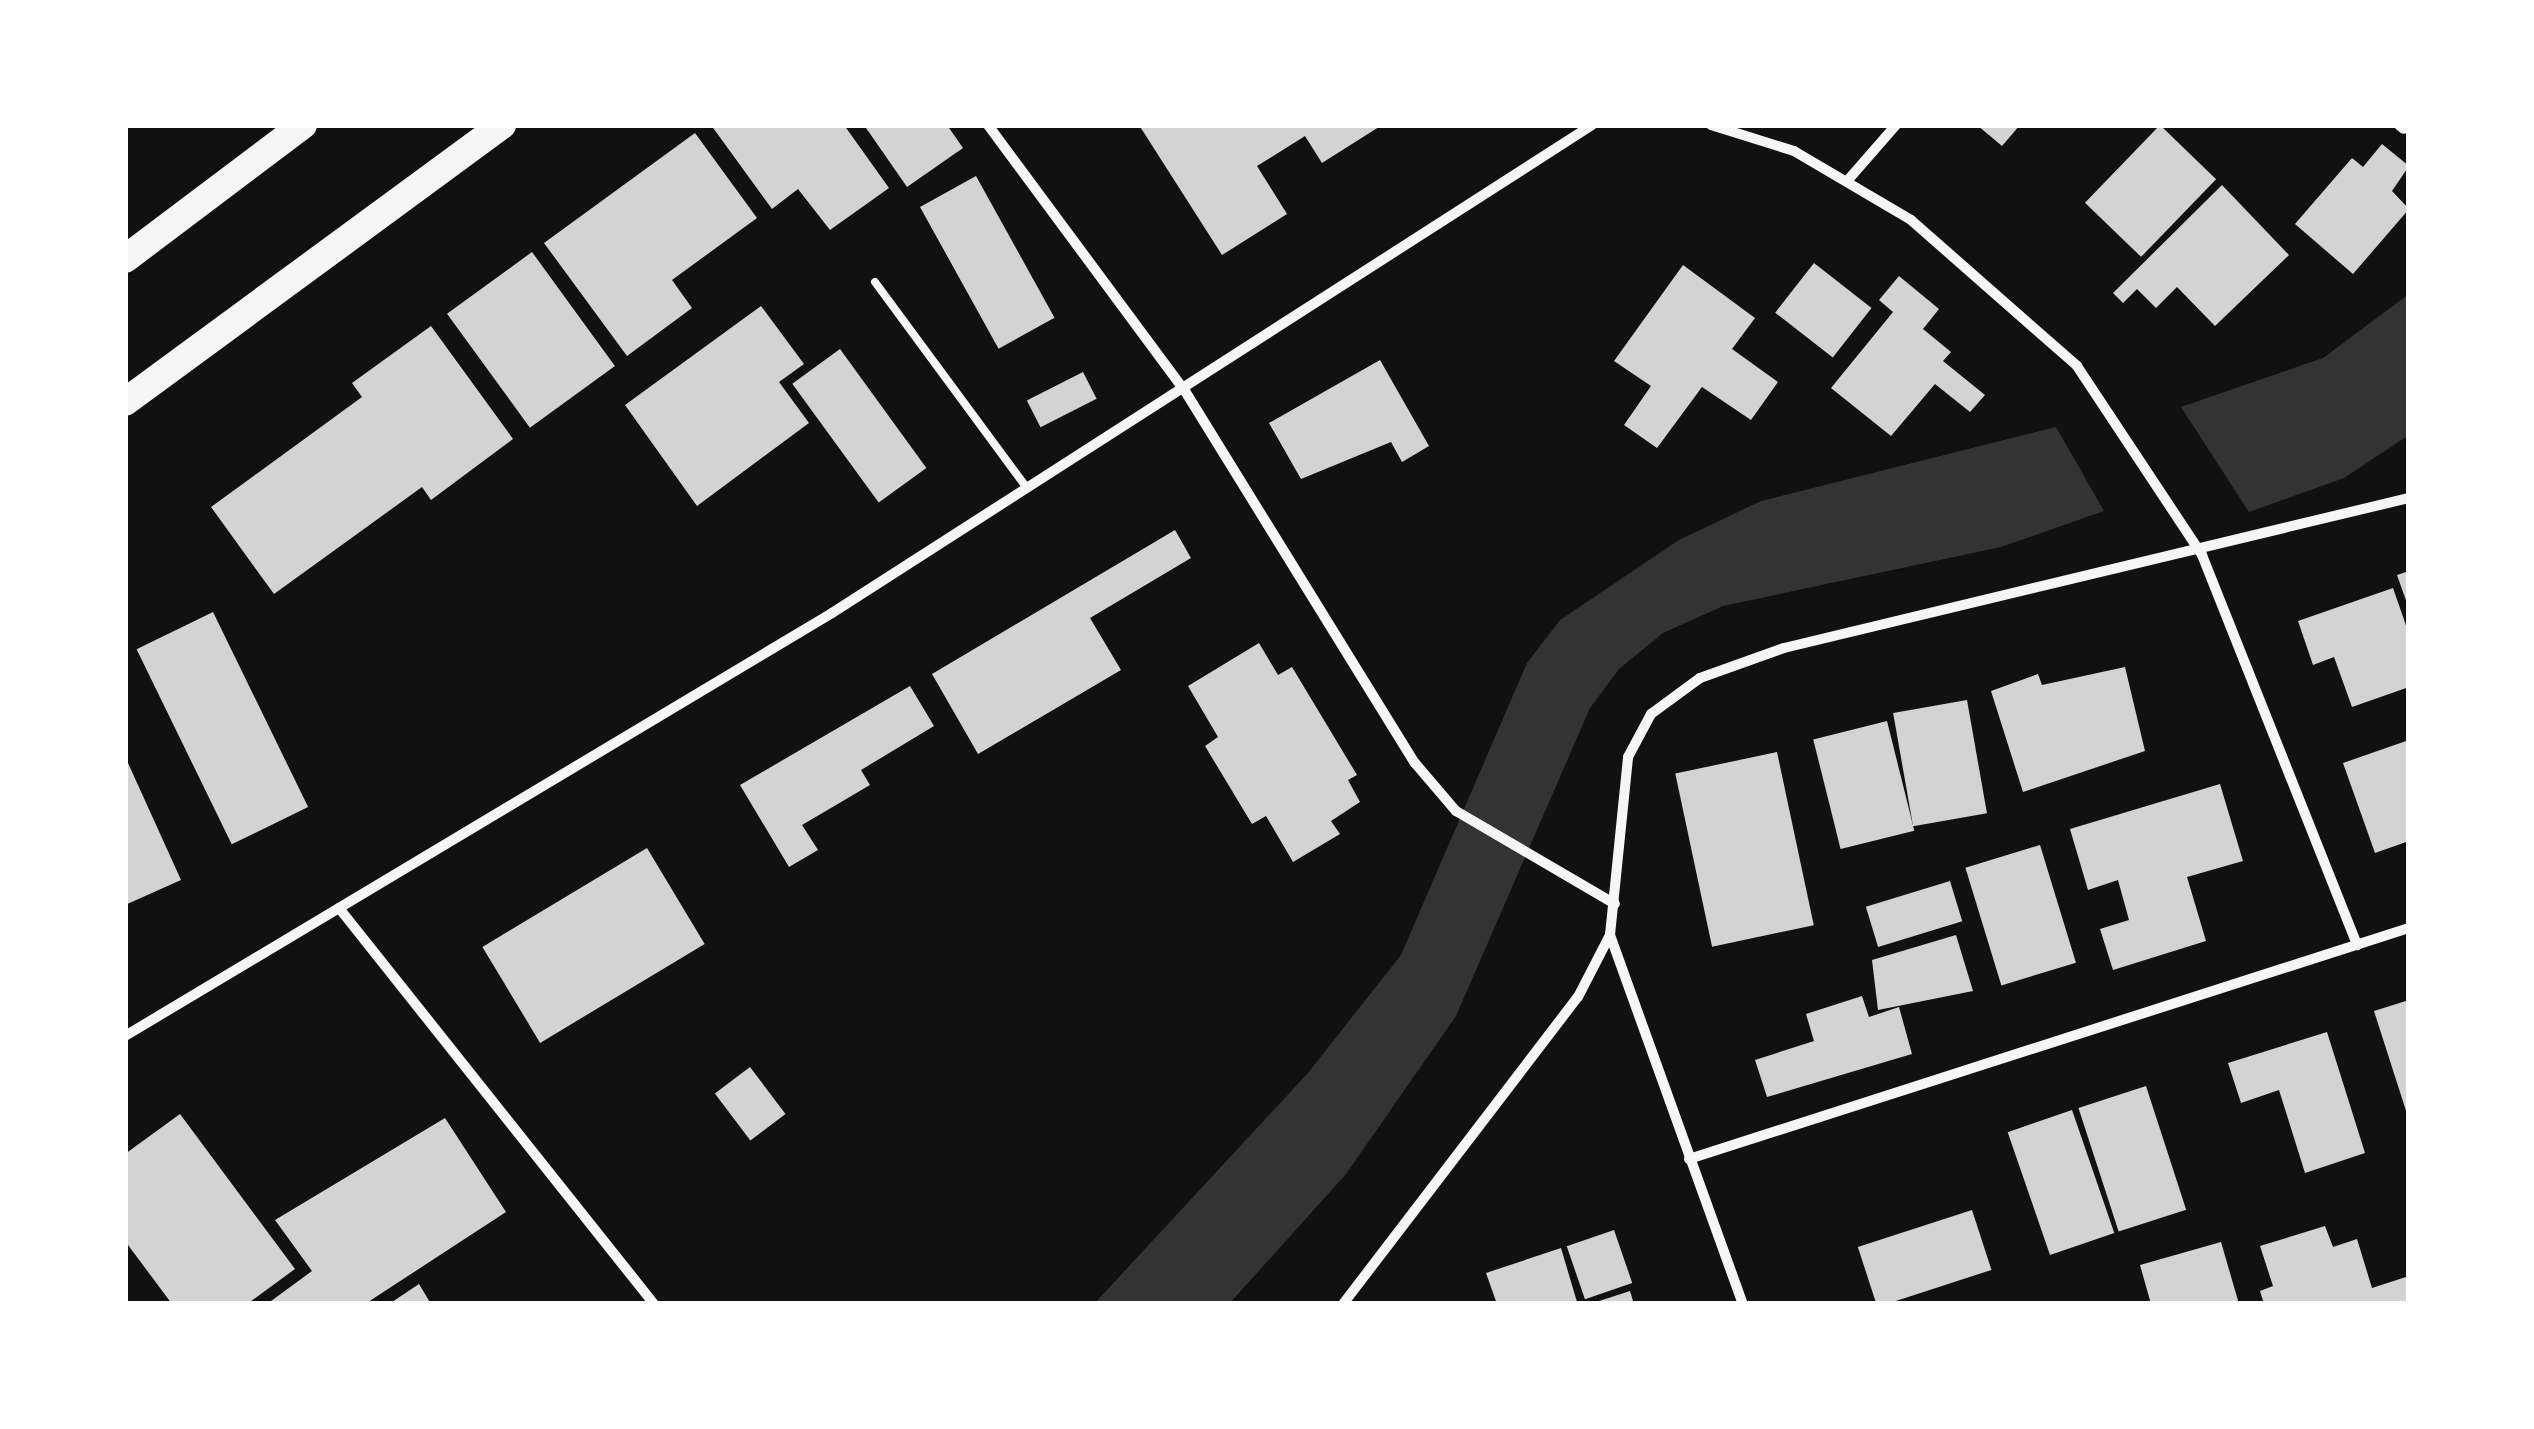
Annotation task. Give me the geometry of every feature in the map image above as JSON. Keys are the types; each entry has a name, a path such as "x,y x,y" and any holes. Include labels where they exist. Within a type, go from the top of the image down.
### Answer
{"highway":[{"path":"125,260 303,125"},
{"path":"125,402 502,125"}],"street":[{"path":"988,125 1185,391 1415,763 1456,812 1534,862 1615,904"},
{"path":"125,1036 1185,391 1592,125"},
{"path":"1711,125 1794,151 1848,180 2037,322 2118,421 2202,555 2356,945"},
{"path":"1848,180 1896,125"},
{"path":"1344,1304 1518,1085 1610,934 1628,757 1650,714 1700,678 1784,648 2202,555 2409,498"},
{"path":"339,908 654,1304"},
{"path":"1689,1159 2409,928"},
{"path":"1610,934 1742,1304"}],"lane":[{"path":"875,282 1026,488"}],"shaded area":[{"path":"2409,294 2409,435 2344,478 2249,512 2181,407 2323,358"},
{"path":"2056,427 2104,511 2001,547 1723,606 1663,633 1619,669 1590,708 1456,1016 1346,1174 1229,1304 1094,1304 1308,1073 1401,955 1527,663 1560,620 1679,540 1761,501"}],"building":[{"path":"711,125 844,125 889,188 830,230 798,189 772,209"},
{"path":"864,125 947,125 963,148 907,187"},
{"path":"1139,125 1382,125 1322,163 1305,136 1257,166 1287,214 1222,255"},
{"path":"1977,125 2020,125 2002,146"},
{"path":"2160,125 2216,179 2141,257 2085,203"},
{"path":"695,133 757,218 672,280 692,308 627,356 544,243"},
{"path":"2382,144 2409,166 2392,191 2409,209 2353,274 2295,224 2352,158 2363,167"},
{"path":"976,176 1055,318 999,349 920,207"},
{"path":"2222,185 2289,255 2215,326 2177,287 2156,308 2137,289 2123,303 2113,293"},
{"path":"532,252 615,366 530,428 447,314"},
{"path":"1814,263 1872,308 1833,358 1775,313"},
{"path":"1683,265 1755,318 1732,349 1778,382 1751,420 1702,387 1657,448 1624,425 1651,386 1614,361"},
{"path":"1899,276 1939,309 1923,329 1951,352 1943,361 1985,395 1970,412 1935,384 1891,436 1831,388 1893,312 1879,300"},
{"path":"761,306 804,364 779,382 809,423 697,506 625,405"},
{"path":"431,326 513,439 431,500 422,487 274,594 211,507 362,397 352,383"},
{"path":"840,349 926,468 879,503 792,384"},
{"path":"1380,360 1429,446 1402,462 1391,442 1301,479 1269,423"},
{"path":"1083,372 1097,399 1040,427 1027,401"},
{"path":"1175,530 1191,558 1090,618 1121,670 978,754 932,674"},
{"path":"2409,571 2409,606 2408,606 2397,575"},
{"path":"2393,588 2409,634 2409,687 2352,707 2334,657 2313,665 2298,621"},
{"path":"213,612 308,807 232,844 137,649"},
{"path":"1259,643 1278,675 1292,667 1357,775 1348,780 1360,802 1331,821 1340,834 1293,862 1266,816 1252,824 1205,746 1218,737 1188,686"},
{"path":"2125,667 2145,751 2023,792 1991,691 2038,674 2042,685"},
{"path":"910,686 934,726 861,770 870,785 802,825 818,850 789,867 740,785"},
{"path":"1967,700 1987,813 1913,826 1893,713"},
{"path":"1887,721 1914,831 1841,849 1813,739"},
{"path":"2409,740 2409,841 2375,853 2343,763"},
{"path":"1777,752 1814,925 1712,947 1675,774"},
{"path":"128,763 181,880 125,905 125,765"},
{"path":"2220,784 2243,861 2187,877 2206,941 2113,970 2100,929 2129,920 2118,880 2088,890 2070,829"},
{"path":"2040,845 2076,963 2001,985 1965,868"},
{"path":"647,848 705,944 540,1043 482,947"},
{"path":"1950,881 1962,921 1878,947 1866,907"},
{"path":"1956,935 1973,991 1878,1010 1872,960"},
{"path":"1862,996 1869,1017 1899,1007 1912,1054 1767,1097 1755,1060 1814,1041 1806,1014"},
{"path":"2409,1000 2409,1117 2408,1117 2374,1011"},
{"path":"2327,1032 2365,1153 2305,1173 2279,1090 2241,1103 2228,1063"},
{"path":"750,1067 786,1114 750,1141 715,1093"},
{"path":"2146,1086 2186,1210 2119,1232 2078,1108"},
{"path":"2072,1110 2114,1233 2050,1255 2008,1132"},
{"path":"180,1114 295,1269 247,1304 172,1304 125,1241 125,1154"},
{"path":"445,1118 506,1212 365,1304 267,1304 312,1271 275,1220"},
{"path":"1972,1210 1991,1270 1876,1304 1858,1247"},
{"path":"2325,1226 2333,1247 2357,1239 2372,1288 2409,1276 2409,1304 2264,1304 2260,1291 2273,1286 2260,1246"},
{"path":"1614,1230 1632,1283 1585,1299 1567,1246"},
{"path":"2221,1242 2239,1304 2151,1304 2140,1265"},
{"path":"1561,1248 1577,1302 1497,1304 1486,1273"},
{"path":"419,1284 431,1304 389,1304"},
{"path":"1630,1291 1634,1304 1593,1304 1593,1303"}]}
